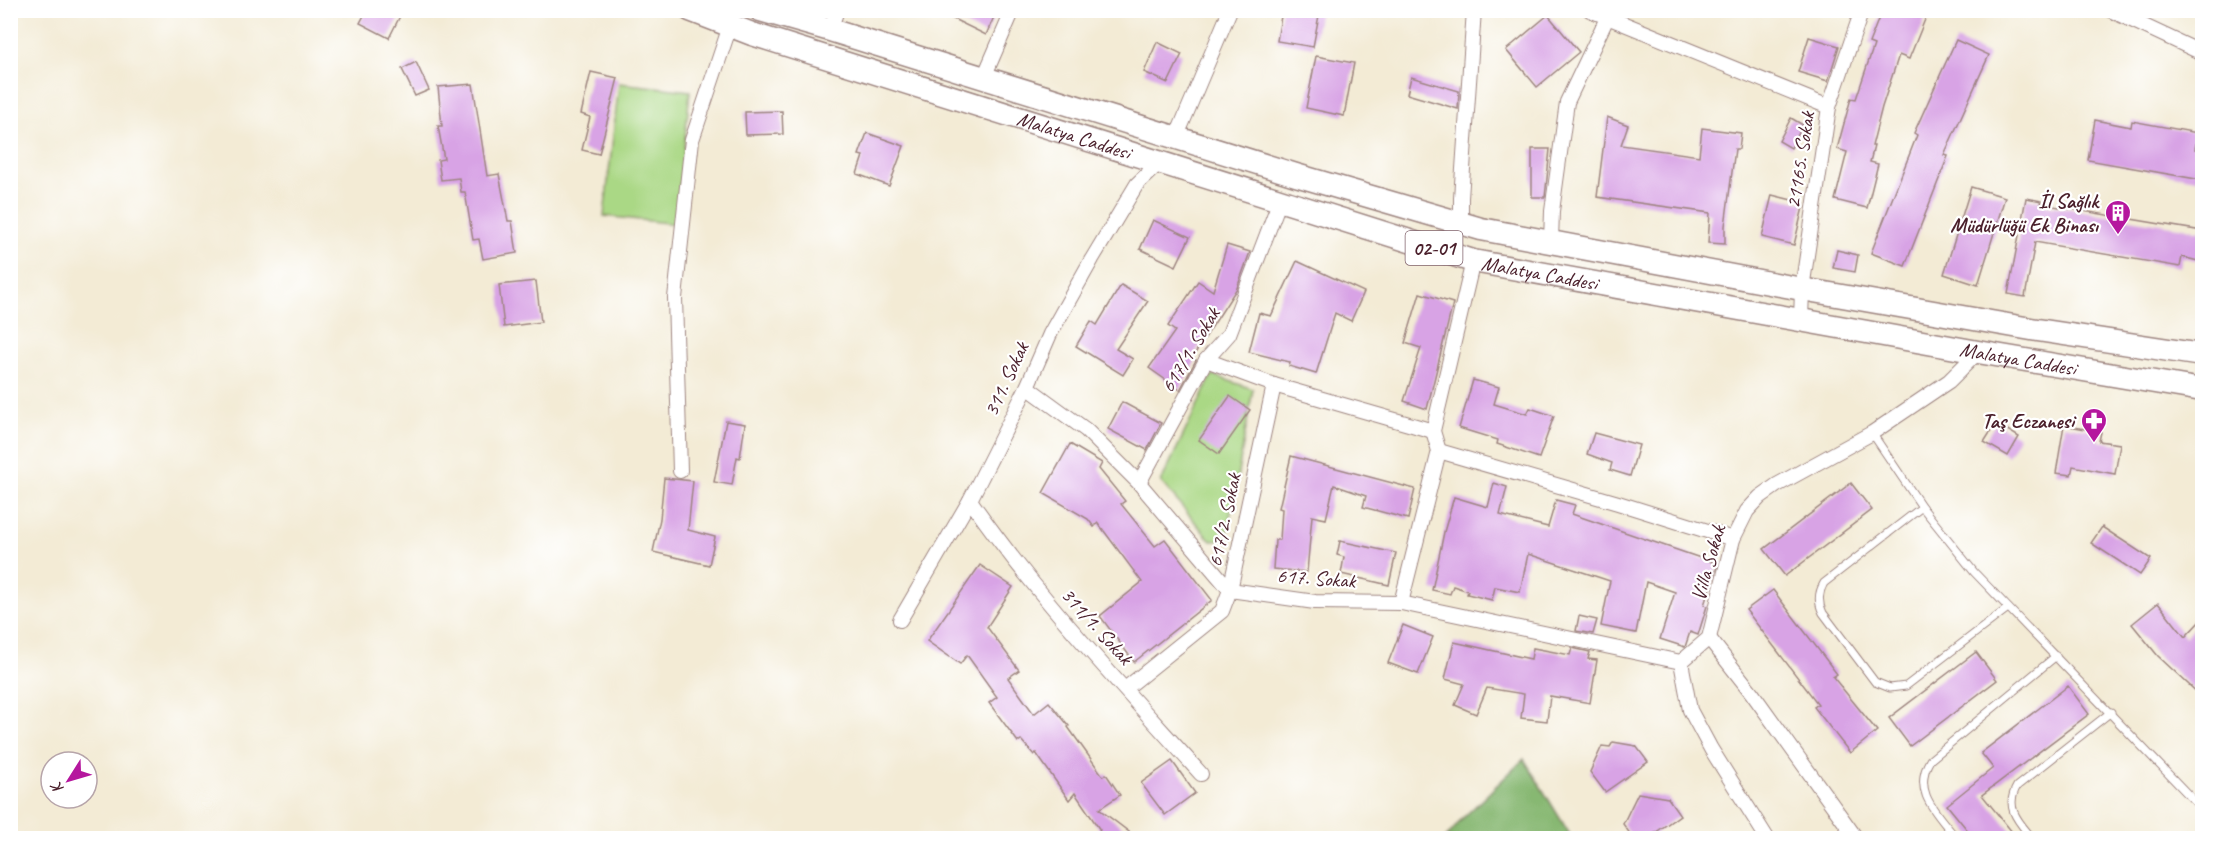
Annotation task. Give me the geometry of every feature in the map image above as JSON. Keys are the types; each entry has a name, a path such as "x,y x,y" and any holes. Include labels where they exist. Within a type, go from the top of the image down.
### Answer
{"main road":[{"name":"Malatya Caddesi","path":"690,10 730,26 1473,261 2202,390"},
{"name":"Malatya Caddesi","path":"760,10 833,20 984,77 1176,138 1480,229 2031,329 2202,355"}],"street":[{"path":"984,77 1012,10"},
{"path":"1176,138 1230,10"},
{"path":"1461,223 1474,10"},
{"path":"1590,10 1829,107"},
{"name":"21165. Sokak","path":"1801,320 1802,289 1829,107 1862,10"},
{"path":"2110,10 2202,52"},
{"path":"1551,242 1560,145 1567,102 1608,18"},
{"path":"680,471 675,298 692,140 730,26"},
{"name":"311. Sokak","path":"900,620 970,500 1027,387 1050,334 1092,259 1137,184 1160,163"},
{"name":"617/1. Sokak","path":"1139,483 1206,360 1229,334 1280,200"},
{"path":"1401,603 1439,451 1433,431 1473,261"},
{"name":"Villa Sokak","path":"1709,638 1733,539 1747,511 1777,485 1872,433 1949,381 1978,352"},
{"path":"1206,360 1274,385 1433,431"},
{"name":"617/2. Sokak","path":"1125,689 1222,611 1230,590 1274,385"},
{"path":"1027,387 1086,430 1139,483 1230,590"},
{"path":"1439,451 1733,539"},
{"name":"311/1. Sokak","path":"970,500 1017,565 1201,774"},
{"name":"617. Sokak","path":"1230,590 1315,602 1401,603 1681,662"},
{"path":"1767,838 1711,749 1690,710 1681,662 1709,638 1752,693 1856,838"}],"lane":[{"path":"1872,433 1922,507 1974,572 2202,809"},
{"path":"1922,507 1824,583 1821,588 1819,601 1822,614 1875,682 1890,688 1906,686 2008,608"},
{"path":"1956,838 1923,791 1923,773 1926,766 1930,760 2056,656"},
{"path":"2032,838 2012,811 2012,797 2016,786 2110,712"}],"green space":[{"path":"619,83 690,91 676,224 604,216"},
{"path":"1212,375 1253,389 1226,540 1211,541 1161,482"},
{"path":"1524,759 1572,838 1446,838 1464,817"}],"building":[{"path":"367,10 403,10 389,38 360,23"},
{"path":"935,10 997,10 986,35"},
{"path":"1282,10 1320,10 1313,47 1277,41"},
{"path":"1882,10 1910,10 1926,17 1909,59 1899,55 1882,107 1870,162 1878,164 1867,208 1835,200 1847,152 1837,149 1851,98 1856,99 1874,45 1869,43"},
{"path":"1548,15 1579,52 1537,87 1506,50"},
{"path":"1809,37 1839,46 1828,81 1798,72"},
{"path":"1956,40 1989,55 1944,155 1948,156 1905,266 1871,253 1917,135 1914,133"},
{"path":"1157,42 1182,54 1168,83 1144,72"},
{"path":"1316,56 1354,63 1344,116 1306,108"},
{"path":"416,62 429,90 415,96 402,69"},
{"path":"591,72 618,78 599,154 582,150 590,117 581,114"},
{"path":"1411,77 1459,91 1458,109 1407,94"},
{"path":"473,84 487,176 499,174 508,221 512,221 517,253 483,259 479,239 473,240 465,192 461,192 459,178 441,180 438,160 444,159 438,126 442,126 438,87"},
{"path":"782,111 783,134 746,135 745,112"},
{"path":"1607,117 1628,125 1621,145 1699,156 1702,128 1741,133 1739,149 1735,149 1725,226 1725,244 1708,243 1710,213 1597,197"},
{"path":"1791,118 1803,125 1791,148 1779,141"},
{"path":"2095,120 2131,127 2132,121 2198,133 2195,149 2202,150 2202,180 2088,160"},
{"path":"867,133 904,146 889,186 857,174 863,156 859,155"},
{"path":"1532,149 1550,149 1545,197 1532,197"},
{"path":"1971,187 2005,197 1978,285 1944,274"},
{"path":"1772,195 1804,203 1794,245 1762,237"},
{"name":"İl Sağlık Müdürlüğü Ek Binası","path":"2026,198 2042,201 2041,204 2202,231 2202,262 2182,257 2180,267 2035,242 2025,297 2008,294"},
{"path":"1153,220 1190,237 1176,266 1140,249"},
{"path":"1227,245 1250,252 1237,288 1192,358 1196,360 1180,390 1149,368 1175,331 1168,326 1198,281 1213,291"},
{"path":"1837,250 1858,255 1855,272 1833,268"},
{"path":"1297,261 1364,292 1351,321 1335,313 1316,374 1289,366 1290,362 1249,352 1259,313 1271,316"},
{"path":"536,281 541,322 504,327 499,285"},
{"path":"1121,285 1148,301 1116,349 1133,359 1123,375 1076,346 1091,321 1097,325"},
{"path":"1420,293 1453,303 1427,409 1404,401 1421,348 1405,343"},
{"path":"1473,380 1499,387 1494,404 1527,414 1530,408 1554,416 1539,458 1497,444 1498,440 1459,428"},
{"path":"1230,396 1250,410 1219,454 1199,440"},
{"path":"1122,402 1161,423 1147,450 1108,429"},
{"path":"726,421 745,424 740,458 737,457 732,485 714,482"},
{"path":"1996,423 2019,437 2008,456 1984,442"},
{"path":"2064,425 2101,432 2099,441 2120,444 2115,474 2073,466 2071,475 2056,473"},
{"path":"1594,433 1639,445 1630,476 1610,470 1612,463 1587,454"},
{"path":"1070,444 1102,463 1099,469 1125,501 1121,504 1155,546 1165,539 1212,600 1134,662 1100,616 1142,582 1098,523 1094,527 1088,519 1043,493"},
{"path":"1291,456 1415,489 1408,519 1363,507 1366,496 1334,485 1326,519 1312,516 1307,572 1273,569 1275,540 1280,540 1282,509 1279,508"},
{"path":"664,478 693,481 688,530 715,537 709,565 653,552 660,519"},
{"path":"1494,483 1507,487 1500,515 1548,527 1556,500 1575,505 1572,514 1718,564 1704,605 1707,606 1698,635 1690,632 1685,647 1660,639 1675,592 1646,582 1636,633 1601,626 1610,581 1528,554 1520,592 1495,587 1492,600 1467,594 1468,591 1453,586 1450,594 1432,590 1454,497 1488,507"},
{"path":"1851,483 1872,510 1785,576 1764,549"},
{"path":"2102,527 2151,559 2140,575 2091,543"},
{"path":"1340,541 1396,553 1389,585 1341,574 1344,557 1337,555"},
{"path":"980,565 1013,587 987,627 1019,670 1008,678 1034,714 1049,702 1069,726 1103,776 1106,774 1120,795 1099,809 1137,838 1093,838 1100,830 1075,793 1069,800 1036,753 1034,755 1021,740 1018,742 989,703 997,697 967,655 960,664 927,641"},
{"path":"1773,590 1837,674 1833,677 1877,731 1850,753 1814,707 1818,704 1746,610"},
{"path":"2158,603 2185,637 2202,619 2202,697 2158,656 2132,624"},
{"path":"1579,616 1597,620 1593,634 1576,631"},
{"path":"1403,625 1433,637 1418,674 1388,663"},
{"path":"1454,642 1531,659 1533,648 1570,655 1572,648 1590,652 1588,659 1597,660 1590,703 1550,696 1547,721 1521,718 1524,694 1487,688 1476,714 1455,705 1464,684 1445,679"},
{"path":"1976,652 1997,680 1910,746 1889,718"},
{"path":"2068,686 2089,714 1982,795 2017,838 1974,838 1947,805 1993,768 1981,753"},
{"path":"1613,742 1636,746 1648,762 1605,792 1590,772 1602,746 1610,747"},
{"path":"1172,761 1195,793 1165,815 1141,783"},
{"path":"1638,793 1668,798 1680,815 1655,833 1658,838 1633,838 1623,824"}],"place":[{"name":"İl Sağlık Müdürlüğü Ek Binası","path":"2118,236"},
{"name":"Taş Eczanesi","path":"2094,444"}]}
